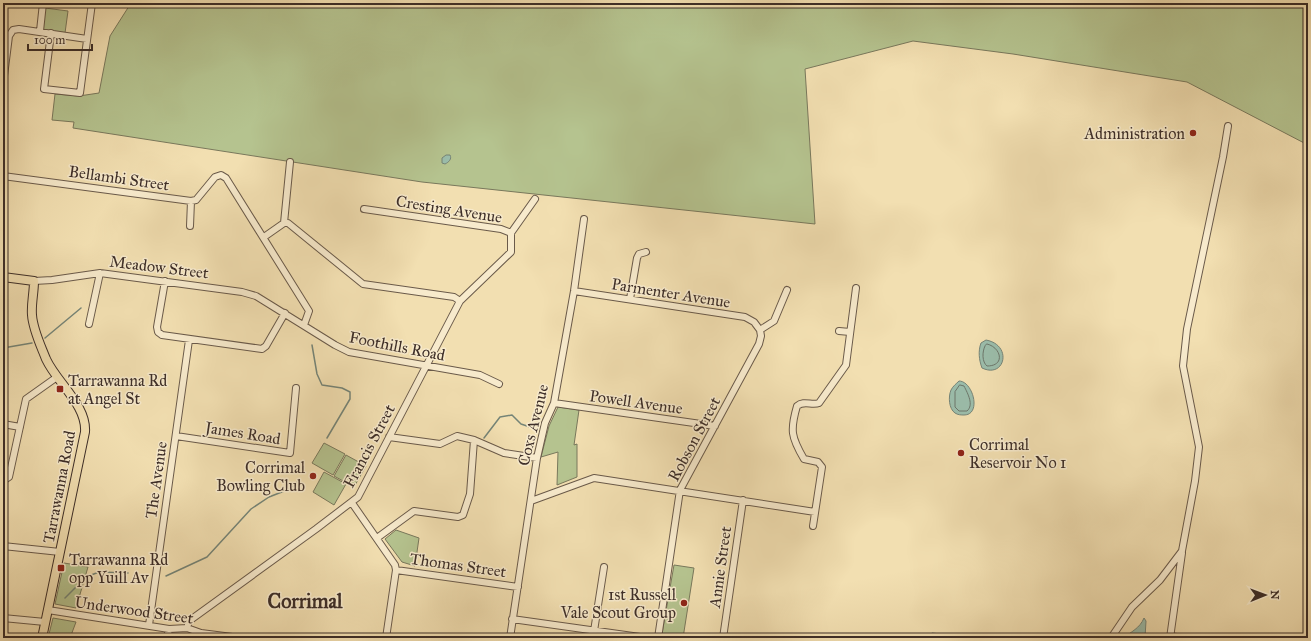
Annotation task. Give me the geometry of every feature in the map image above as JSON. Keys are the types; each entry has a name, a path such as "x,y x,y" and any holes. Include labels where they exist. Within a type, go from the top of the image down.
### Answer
{"main road":[{"name":"Meadow Street","path":"3,277 34,281"},
{"name":"Tarrawanna Road","path":"34,281 32,314 33,323 47,361 81,411 86,427 42,638"}],"street":[{"path":"40,31 43,3"},
{"path":"51,33 44,89 80,93 92,3"},
{"path":"3,84 9,36 14,30 40,31 87,39"},
{"path":"1182,638 1170,637 1199,448 1183,366 1187,329 1223,157 1228,126"},
{"path":"284,223 290,162"},
{"path":"190,226 191,201 196,200 216,177 221,175 226,178 309,311 304,325"},
{"name":"Bellambi Street","path":"3,176 191,201"},
{"path":"511,233 535,199"},
{"name":"Cresting Avenue","path":"364,209 501,229 511,233 512,252 460,300"},
{"name":"Coxs Avenue","path":"510,638 537,458 544,423 554,403 574,291 584,219"},
{"path":"264,237 284,223 288,223 363,284 454,297 460,300"},
{"path":"630,299 637,252 646,252"},
{"path":"89,324 100,273"},
{"name":"Meadow Street","path":"34,281 100,273 242,292 256,296 304,325"},
{"path":"165,281 157,327 158,332 162,335 189,340 262,349 266,346 285,313"},
{"path":"813,526 822,467 818,462 804,459 795,444 793,420 797,406 803,403 819,403 845,367 856,288"},
{"path":"760,330 774,321 787,290"},
{"name":"Parmenter Avenue","path":"574,291 745,317 754,322 760,330"},
{"path":"776,293 784,296"},
{"name":"Francis Street","path":"187,628 189,621 352,503 358,497 460,300"},
{"name":"Foothills Road","path":"304,325 335,345 349,352 480,375 499,384"},
{"name":"Robson Street","path":"658,638 680,490 759,344 761,336 760,330"},
{"path":"839,331 850,332"},
{"name":"The Avenue","path":"149,625 189,340"},
{"path":"3,481 9,478 26,399 57,377"},
{"name":"James Road","path":"176,436 290,453 296,388"},
{"name":"Powell Avenue","path":"554,403 715,426"},
{"path":"3,424 20,427"},
{"path":"389,437 440,444 456,436 474,440 504,453 537,458"},
{"path":"377,538 414,511 458,517 463,515 470,494 474,440"},
{"path":"531,501 594,478 680,490 815,512"},
{"name":"Annie Street","path":"723,638 743,500"},
{"path":"352,503 395,565 396,570 386,638"},
{"path":"3,546 60,552"},
{"path":"1111,638 1132,608 1160,580 1182,551"},
{"path":"594,631 604,567"},
{"name":"Thomas Street","path":"396,570 518,587"},
{"name":"Underwood Street","path":"48,610 169,629 187,628 201,633 240,638"},
{"path":"3,618 45,622"},
{"path":"512,619 647,638"},
{"path":"167,638 169,629"}],"green space":[{"path":"131,3 1308,3 1308,145 1187,82 1013,54 913,41 805,69 815,224 422,182 73,128 74,122 52,120 55,94 79,96 99,93 110,36"},
{"path":"45,8 68,11 65,33 44,30 42,27"},
{"path":"558,407 579,410 574,445 577,444 577,477 557,485 558,452 541,457 549,426"},
{"path":"324,443 345,454 333,475 312,463"},
{"path":"346,455 366,466 354,487 334,476"},
{"path":"324,472 346,484 334,505 313,492"},
{"path":"396,530 419,538 415,566 402,562 385,539"},
{"path":"64,563 88,567 76,608 55,604"},
{"path":"674,565 694,568 683,638 664,636 662,634"},
{"path":"53,618 76,622 70,638 48,638"}],"water":[{"path":"446,155 450,155 451,158 445,164 442,163 442,158"},
{"path":"986,340 995,343 1003,354 1003,360 996,369 990,370 982,368 979,349 981,343"},
{"path":"959,381 964,382 968,386 974,398 973,410 970,414 958,415 951,409 951,390"},
{"path":"1144,618 1146,621 1145,638 1123,638 1138,627"},
{"path":"932,633 950,635 954,638 926,638"}],"waterway":[{"path":"45,338 81,308"},
{"path":"3,348 32,343"},
{"path":"312,345 317,374 322,385 342,388 350,392 350,399 327,438"},
{"path":"484,438 500,417 512,415 521,424 536,429"},
{"path":"166,576 207,557 251,509 269,497 292,488 300,479"},
{"path":"65,598 86,577 99,572 128,573"}],"place":[{"name":"Administration","path":"1193,133"},
{"name":"Tarrawanna Rd at Angel St","path":"60,389"},
{"name":"Corrimal Reservoir No 1","path":"961,453"},
{"name":"Corrimal Bowling Club","path":"313,476"},
{"name":"Tarrawanna Rd opp Yuill Av","path":"61,568"},
{"name":"1st Russell Vale Scout Group","path":"684,603"}],"district":[{"name":"Corrimal","path":"305,601"}]}
